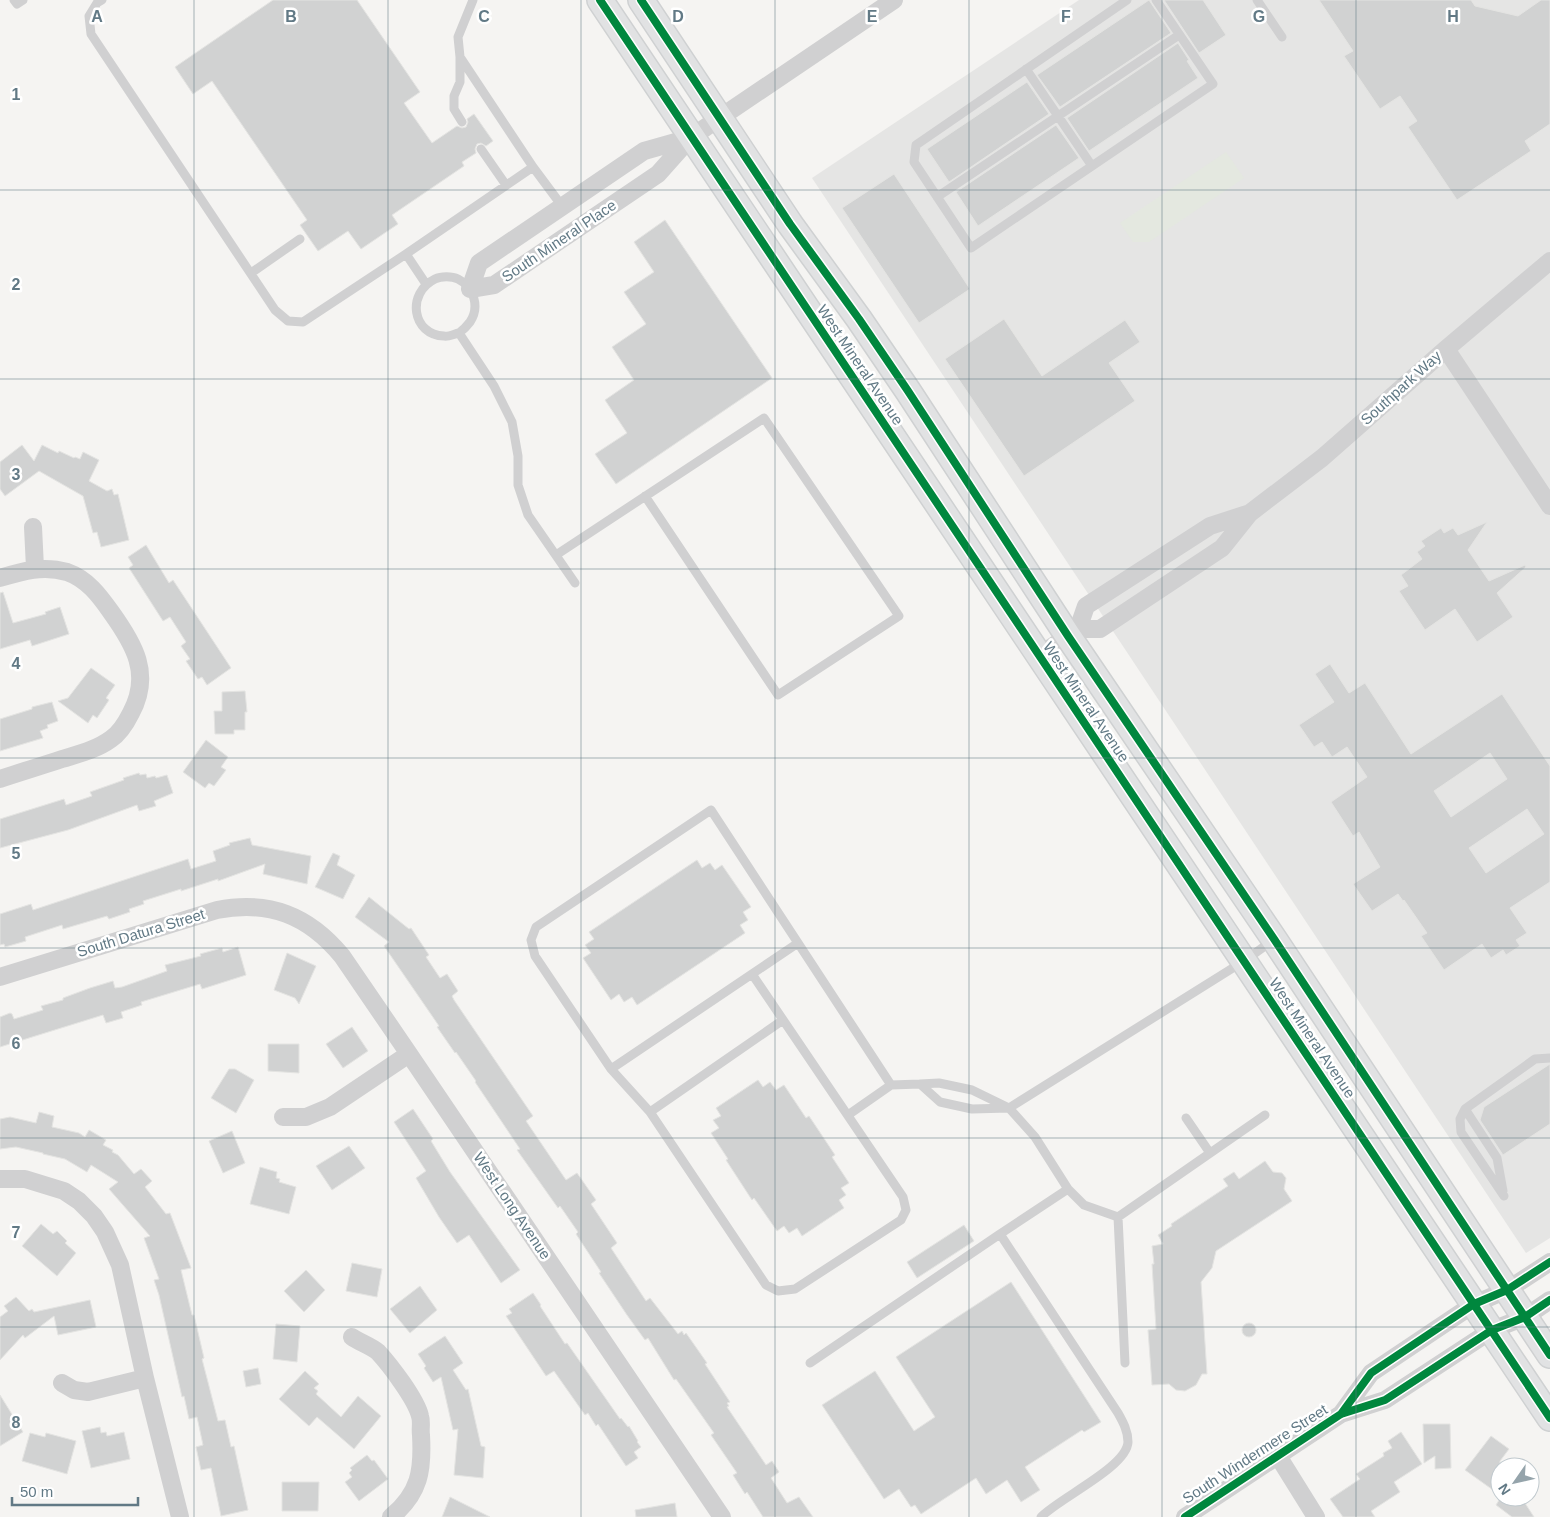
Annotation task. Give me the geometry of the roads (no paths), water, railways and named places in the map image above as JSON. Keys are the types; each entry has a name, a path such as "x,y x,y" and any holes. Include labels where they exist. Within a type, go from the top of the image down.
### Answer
{"main road":[{"name":"West Mineral Avenue","path":"600,0 690,138 1244,961 1491,1297 1507,1324 1550,1355"},
{"name":"West Mineral Avenue","path":"641,0 790,224 859,319 1073,633 1274,939 1507,1324 1550,1418"}],"street":[{"name":"South Mineral Place","path":"690,138 644,151 562,206 479,263 470,289 494,285 658,174 690,138 894,0"},
{"name":"Southpark Way","path":"1073,633 1100,629 1222,548 1250,513 1322,458 1446,349 1550,262"},
{"path":"1446,349 1550,506"},
{"name":"Southpark Way","path":"1073,633 1086,606 1210,526 1250,513"},
{"path":"33,527 35,568"},
{"path":"0,578 35,568 46,568 66,572 79,578 92,588 99,594 130,640 139,663 140,688 136,704 126,723 110,739 92,750 0,779"},
{"path":"1039,656 1073,633"},
{"name":"South Datura Street","path":"0,977 217,910 235,906 255,906 271,908 284,913"},
{"name":"West Long Avenue","path":"284,913 313,927 332,944 409,1054 722,1517"},
{"path":"283,1117 306,1117 330,1108 409,1054"},
{"path":"0,1179 25,1179 64,1191 79,1201 94,1216 105,1232 120,1265 145,1378 180,1517"},
{"name":"South Windermere Street","path":"1341,1414 1372,1373 1491,1297 1550,1262"},
{"name":"South Windermere Street","path":"1185,1517 1341,1414 1385,1400 1507,1324 1550,1300"},
{"path":"352,1337 377,1351 406,1388 420,1416 421,1471 410,1496 391,1517"},
{"path":"62,1383 74,1390 88,1392 145,1378"},
{"path":"1278,1456 1316,1517"}],"lane":[{"path":"14,0 17,4 23,0"},
{"path":"102,0 97,3 88,16 91,34 275,310 288,321 303,322 533,167"},
{"path":"462,122 454,109 454,96 460,82 458,37 473,0"},
{"path":"1127,0 916,145 914,162 971,248 1213,84 1156,0"},
{"path":"1257,0 1282,37"},
{"path":"937,197 1179,35"},
{"path":"460,58 533,167 562,206"},
{"path":"1026,69 1092,166"},
{"path":"481,149 506,185"},
{"path":"251,273 300,239"},
{"path":"406,254 426,284"},
{"path":"441,276 458,278 470,289 475,303 474,314 470,323 459,333 444,337 430,333 419,321 415,308 418,295 426,284 441,276"},
{"path":"459,333 494,386 512,422 518,456 518,485 528,515 575,583"},
{"path":"556,555 645,496 764,418 898,616 778,695 645,496"},
{"path":"752,974 903,1197 906,1210 901,1220 795,1289 778,1291 766,1285 650,1112 611,1069 535,956 531,940 536,927 711,810 891,1085"},
{"path":"920,1084 940,1102 972,1109 1009,1108 1244,961 1274,939"},
{"path":"611,1069 798,943"},
{"path":"650,1112 783,1020"},
{"path":"1465,1109 1497,1158 1504,1196 1461,1132 1460,1119 1465,1109 1535,1059 1550,1058"},
{"path":"848,1115 891,1085 939,1082 972,1090 1009,1108 1035,1137 1068,1189 1084,1205 1118,1217"},
{"path":"1118,1217 1265,1115"},
{"path":"1186,1118 1210,1154"},
{"path":"810,1363 1068,1189"},
{"path":"1118,1217 1125,1363"},
{"path":"1000,1234 1127,1430 1128,1444 1123,1456 1111,1467 1043,1516"}]}
